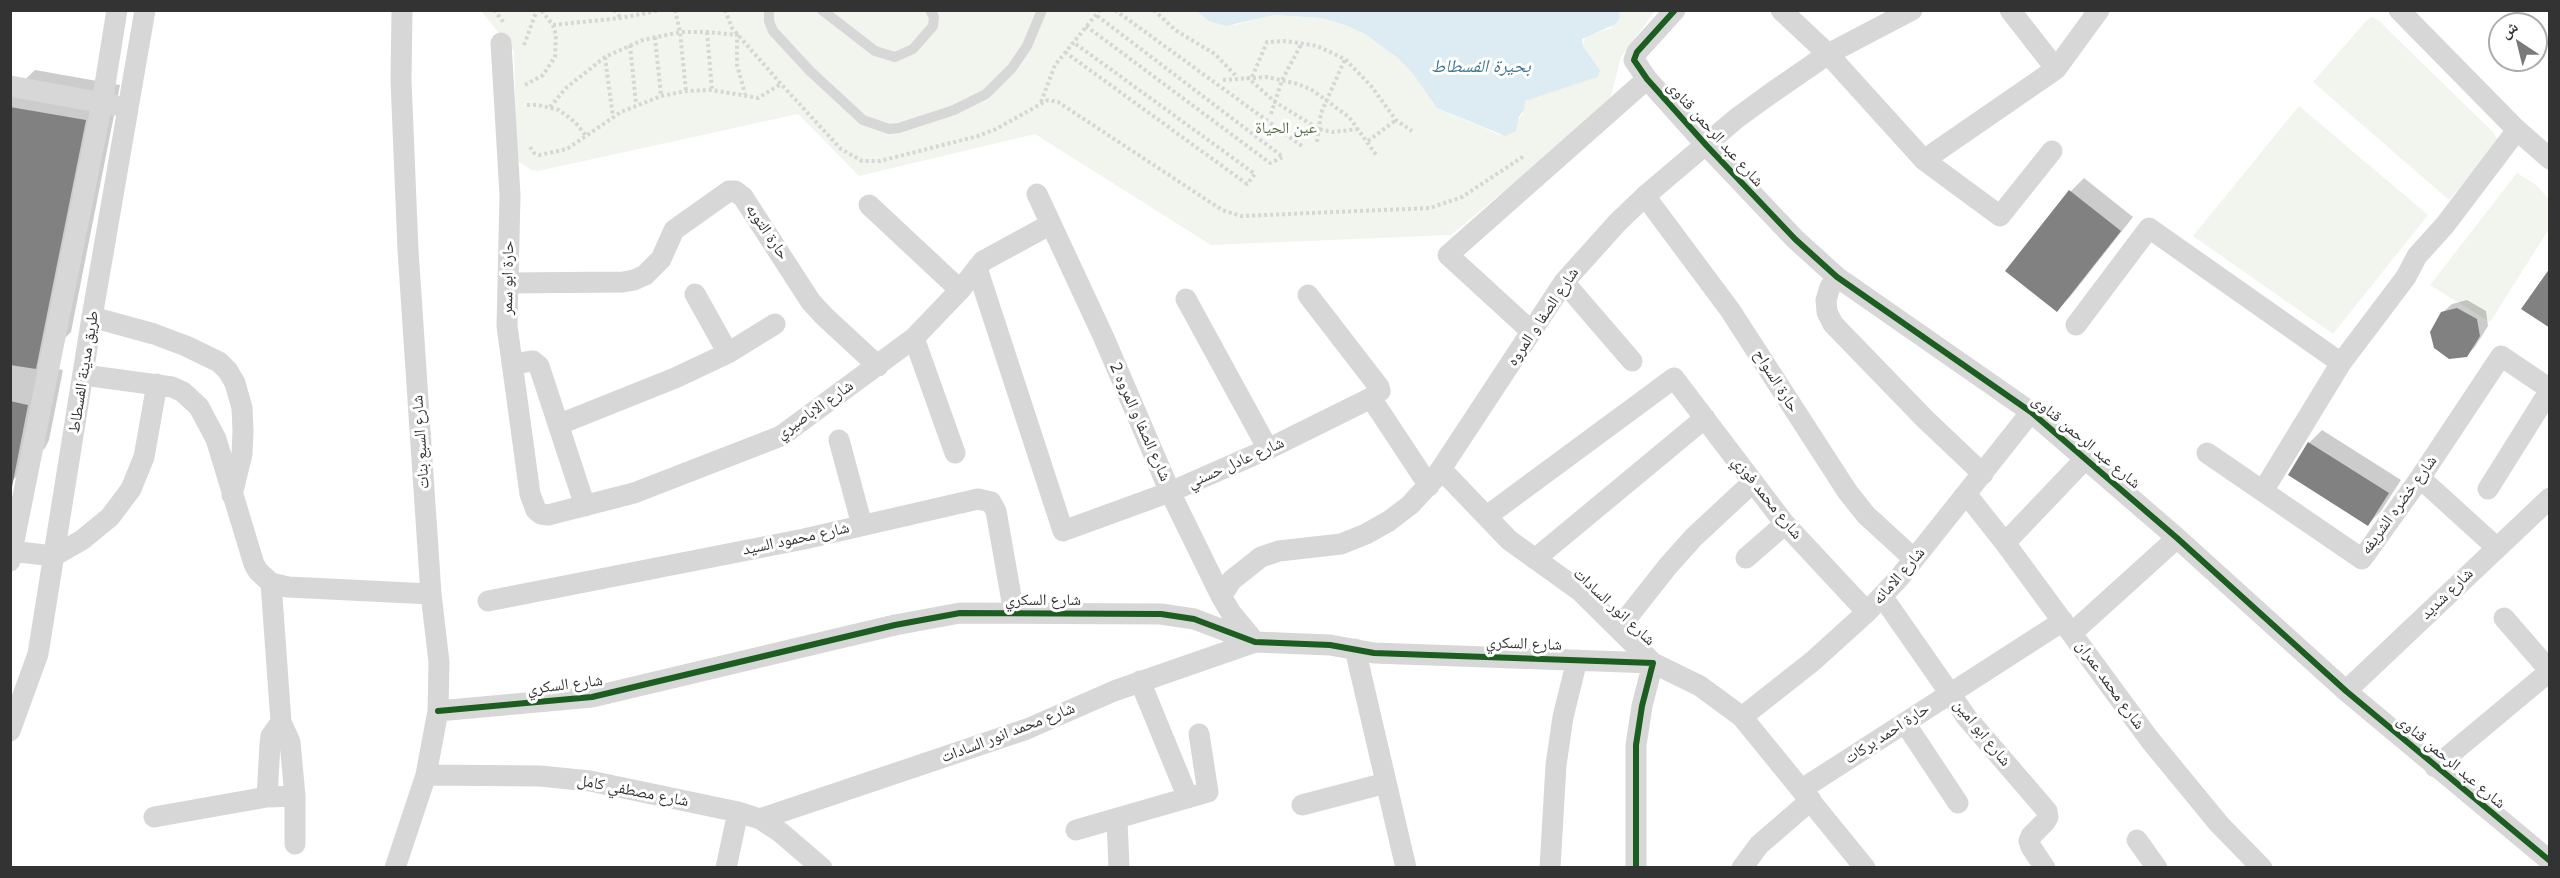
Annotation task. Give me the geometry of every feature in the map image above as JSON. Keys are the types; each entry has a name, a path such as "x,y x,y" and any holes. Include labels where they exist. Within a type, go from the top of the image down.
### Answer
{"street":[{"name":"طريق مدينة الفسطاط","path":"11,554 102,103 117,10"},
{"name":"طريق مدينة الفسطاط","path":"10,731 38,654 92,317 145,10"},
{"name":"شارع السبع بنات","path":"395,867 426,776 438,711 439,662 431,594 408,250 401,80 402,10"},
{"name":"شارع عبد الرحمن قناوى","path":"1675,10 1634,57 1647,80 1795,239 1837,277 2031,412 2177,538 2346,691 2550,861"},
{"path":"1781,10 1828,54 1924,160 2000,216 2052,151"},
{"name":"شارع الصفا و المروه","path":"1221,596 1232,580 1261,557 1278,552 1341,544 1366,534 1396,516 1435,477 1564,282 1645,196 1737,118 1828,54 1912,10"},
{"path":"2010,10 2056,69"},
{"path":"1924,160 2056,69 2099,10"},
{"path":"2399,10 2517,130 2550,159"},
{"name":"حارة ابو سمر","path":"501,43 510,195 507,326 530,494 536,510"},
{"path":"1532,332 1448,255 1647,80"},
{"path":"10,86 129,108"},
{"path":"2263,491 2340,363 2406,277 2417,256 2445,225 2517,130"},
{"name":"حارة التوبه","path":"508,283 634,280 645,275 662,259 670,236 680,225 729,191 735,191 743,197 812,302 878,366"},
{"name":"شارع الصفا و المروه 2","path":"1037,194 1104,338 1170,492 1221,596 1236,620 1255,642"},
{"name":"حارة السواح","path":"1645,196 1730,310 1847,491 1866,515 1914,559"},
{"path":"869,205 960,290"},
{"name":"شارع الاباصيري","path":"536,510 548,515 634,493 781,436 914,338 960,290 983,261 1051,224"},
{"path":"2076,325 2149,228 2340,363"},
{"name":"شارع عادل حسني","path":"977,268 1063,531 1170,492 1268,449 1371,398"},
{"path":"1837,277 1830,287 1826,300 1827,312 1833,324 1925,419 1983,474"},
{"path":"1564,282 1632,361"},
{"path":"695,294 728,352"},
{"path":"1308,295 1379,387 1380,391 1371,398"},
{"path":"1186,299 1268,449"},
{"path":"92,317 154,334 186,346 219,362 228,370 235,382 242,408 243,431 242,454 232,496"},
{"path":"560,424 675,378 728,352 775,324"},
{"path":"914,338 955,453"},
{"name":"شارع خضره الشريفه","path":"2207,453 2362,559 2420,478 2500,356 2550,389"},
{"path":"512,364 537,362 560,424 585,506"},
{"path":"84,375 157,384 183,392 199,407 216,439 254,564 258,571 271,582 288,587 431,594"},
{"name":"شارع محمد فوزي","path":"1487,516 1674,378 1785,524 1867,612"},
{"path":"11,554 54,556 82,540 110,517 131,489 144,457 157,384"},
{"path":"2488,489 2550,389"},
{"name":"شارع انور السادات","path":"1371,398 1435,477 1487,516 1509,540 1580,591 1653,663 1700,686 1742,717 1865,867"},
{"name":"شارع الامانه","path":"1742,717 1813,661 1867,612 1967,495 2031,412"},
{"path":"1535,559 1705,418"},
{"path":"840,440 862,525"},
{"path":"2005,543 2086,458"},
{"path":"2420,478 2496,547"},
{"path":"1619,628 1694,537 1752,483"},
{"name":"شارع محمد عمران","path":"1967,495 2068,627 2150,740 2219,824 2262,867"},
{"name":"شارع شديد","path":"2346,691 2550,498"},
{"name":"شارع محمود السيد","path":"488,601 986,499 991,502 996,511 1014,613"},
{"path":"1746,558 1785,524"},
{"name":"حارة احمد بركات","path":"1742,867 1806,794 1949,694 2068,627 2177,538"},
{"path":"271,582 280,722 290,742 295,796 295,844"},
{"name":"شارع ابو امين","path":"1882,596 1949,694 2047,811 2048,817 2031,836 2030,841 2031,847 2044,867"},
{"name":"شارع السكري","path":"438,711 592,697 895,625 960,613 1161,614 1194,619 1255,642 1305,643 1374,653 1653,663"},
{"path":"2435,767 2549,671 2504,618"},
{"name":"شارع محمد انور السادات","path":"760,819 1026,729 1140,681 1255,642"},
{"path":"1355,649 1406,867"},
{"path":"1550,867 1552,814 1559,746 1563,717 1577,660"},
{"path":"1636,867 1636,745 1642,706 1653,663"},
{"path":"1140,681 1188,798"},
{"path":"267,797 271,736 280,722"},
{"path":"1905,723 1958,803"},
{"path":"1076,830 1205,794 1209,789 1199,734"},
{"name":"شارع مصطفي كامل","path":"426,776 540,776 590,781 738,812 760,819 780,832 822,867"},
{"path":"1302,805 1386,783"},
{"path":"154,817 267,797 295,796"},
{"path":"726,867 738,812"},
{"path":"1117,819 1119,867"},
{"path":"2137,840 2157,867"}],"lane":[{"path":"769,10 769,21 773,31 810,71 863,120 889,129 899,128 954,110 986,93 1012,68 1027,46 1042,10"},
{"path":"822,10 875,51 895,57 913,49 933,26 934,17 930,10"}],"path":[{"path":"522,47 537,10"},
{"path":"525,85 543,75 555,57 557,46 553,25 542,10"},
{"path":"614,10 621,18"},
{"path":"553,25 621,18 661,10"},
{"path":"675,10 681,32 686,91"},
{"path":"725,10 737,35 847,155 871,162 978,136 1014,120 1041,102 1058,102 1222,210 1241,216 1430,208 1469,193 1531,151"},
{"path":"1041,102 1055,65 1100,10"},
{"path":"1114,10 1302,146"},
{"path":"1154,10 1175,30 1215,54 1237,77"},
{"path":"1086,27 1270,163 1283,157 1095,15"},
{"path":"550,107 572,82 605,57 630,45 655,36 681,32 737,35"},
{"path":"707,32 712,90"},
{"path":"737,35 737,65 745,94"},
{"path":"655,36 661,96"},
{"path":"1065,52 1247,184 1255,174 1073,42"},
{"path":"1252,76 1266,42 1302,43 1317,46 1345,59 1371,86 1396,120 1412,131"},
{"path":"1271,114 1282,80 1302,43"},
{"path":"630,45 636,104"},
{"path":"605,57 613,117"},
{"path":"1317,142 1327,99 1345,59"},
{"path":"524,76 527,116"},
{"path":"1223,80 1252,76 1282,80 1312,90 1350,117 1377,156"},
{"path":"1246,77 1275,102 1319,129 1332,132 1359,129"},
{"path":"529,136 531,150 539,155 567,149 636,104 661,96 686,91 712,90 758,98 781,84"},
{"path":"527,105 550,107 568,116 587,137"},
{"path":"1368,141 1396,120"}],"green space":[{"name":"عين الحياة","path":"1197,10 1209,21 1234,25 1274,15 1322,18 1345,25 1365,34 1399,59 1413,74 1437,108 1500,135 1517,122 1523,113 1525,101 1594,78 1600,70 1583,46 1585,37 1611,28 1618,11 1655,11 1621,57 1609,104 1451,235 1211,245 1035,134 859,176 798,114 538,171 532,170 517,161 514,51 481,11"},
{"path":"2372,17 2378,20 2493,132 2497,139 2492,150 2449,200 2313,82"},
{"path":"2299,106 2428,215 2333,334 2193,236"},
{"path":"2517,173 2536,185 2549,199 2549,229 2490,322 2430,285"}],"water":[{"name":"بحيرة الفسطاط","path":"1618,10 1620,17 1616,24 1582,39 1583,46 1600,70 1598,77 1525,101 1516,131 1505,136 1437,108 1413,74 1399,59 1365,34 1345,25 1322,18 1274,15 1226,26 1209,21 1197,11"}],"building":[{"path":"10,107 86,120 36,369 10,365"},
{"path":"2069,190 2121,231 2057,312 2005,271"},
{"path":"2550,268 2550,328 2521,309"},
{"path":"2457,308 2477,319 2480,336 2467,357 2449,359 2434,348 2430,332 2441,312"},
{"path":"10,401 28,405 12,487 10,487"},
{"path":"2308,442 2389,493 2368,526 2288,475"}],"cycle path":[{"path":"1675,10 1637,52 1634,60 1647,79 1706,145 1795,239 1837,277 2031,412 2177,538 2346,691 2550,861"},
{"path":"438,711 592,697 895,625 960,613 1161,614 1194,619 1255,642 1330,645 1374,653 1653,663 1642,706 1636,745 1636,868"}]}
